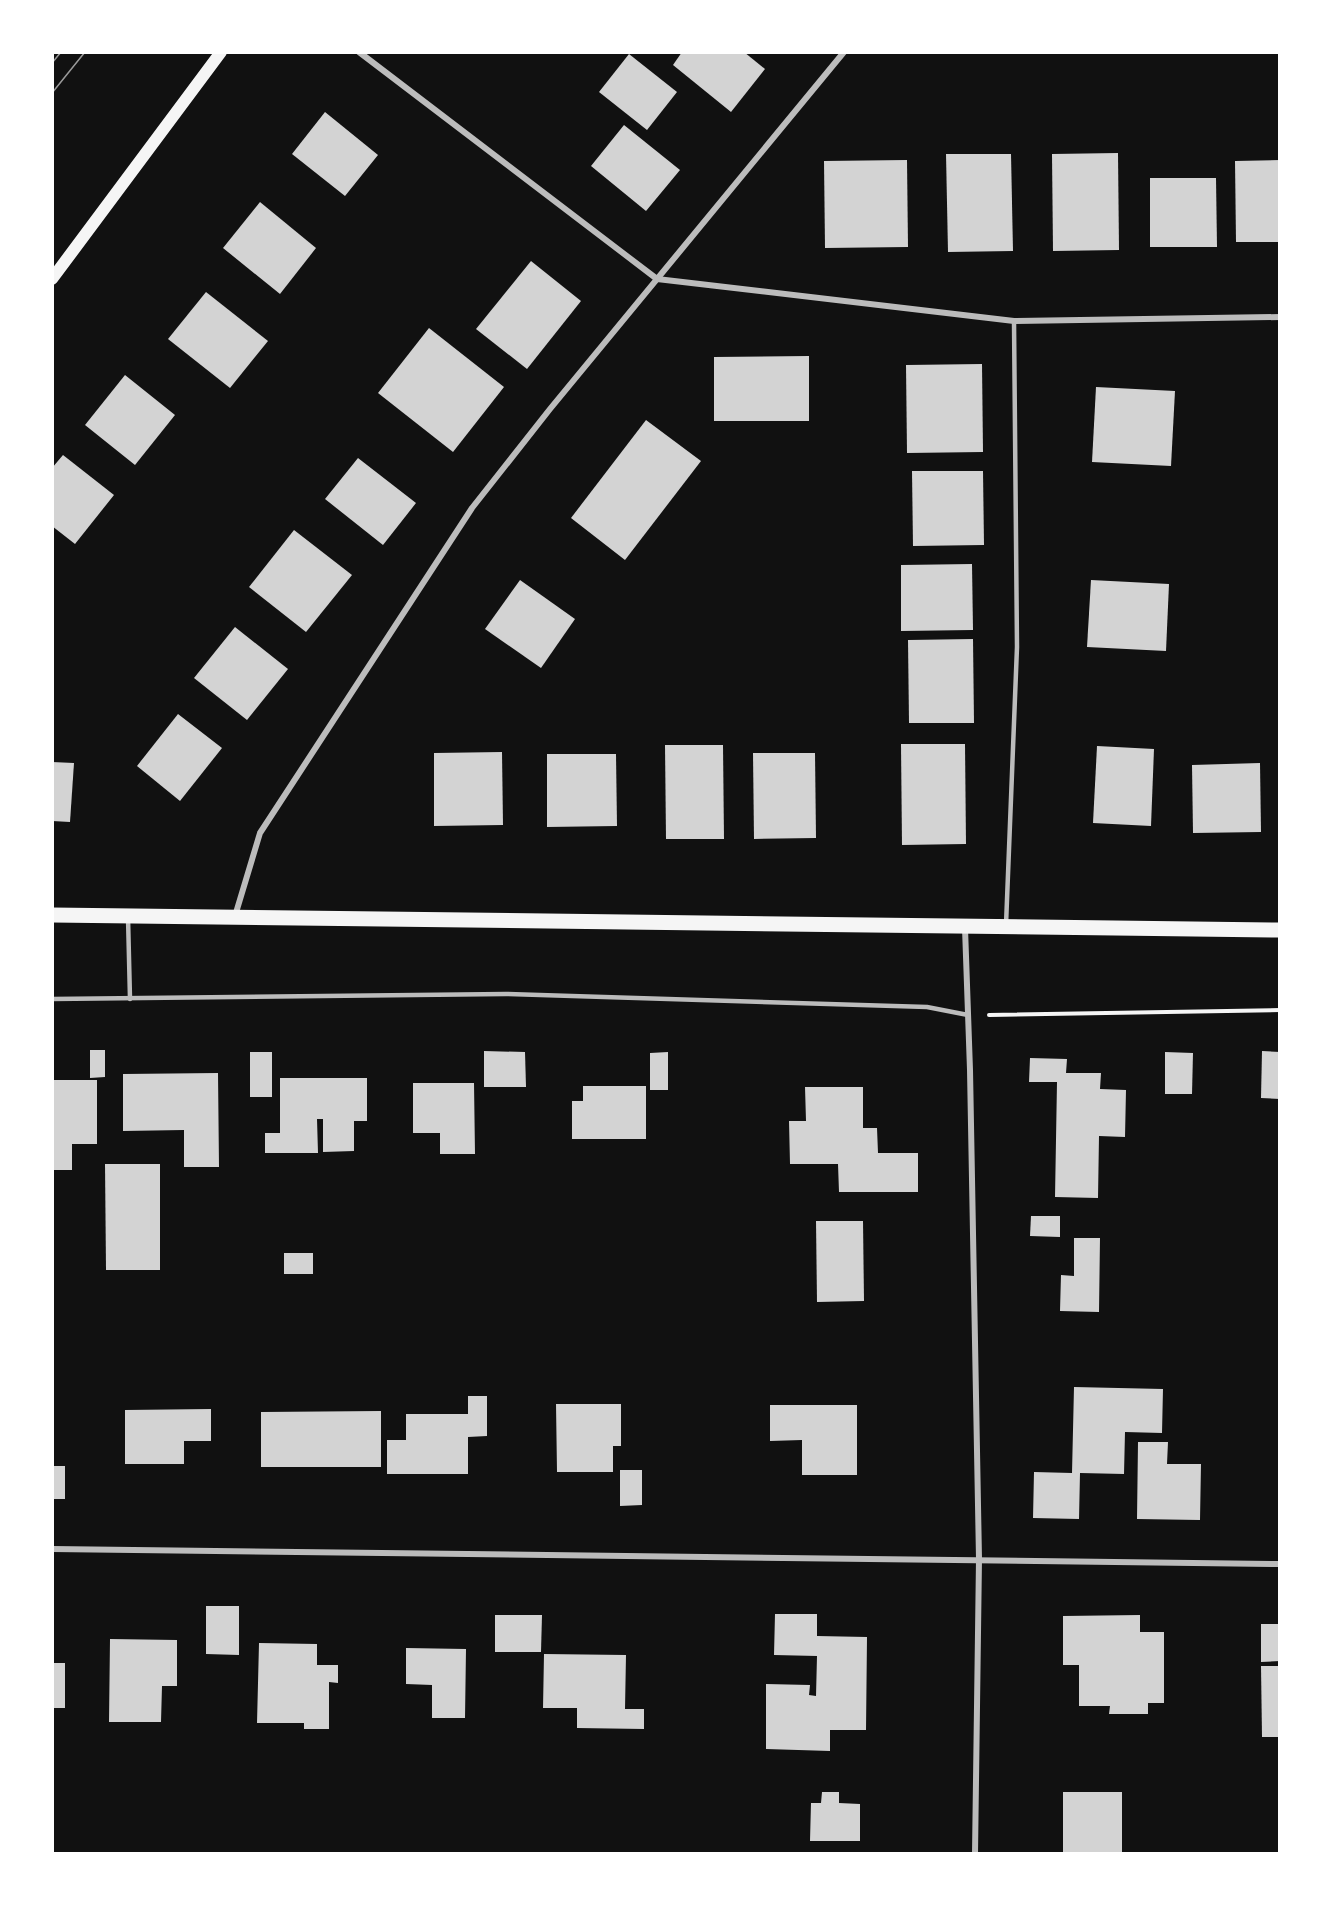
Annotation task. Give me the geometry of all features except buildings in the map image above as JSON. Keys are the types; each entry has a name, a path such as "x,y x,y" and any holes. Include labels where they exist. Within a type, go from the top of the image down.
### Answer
{"main road":[{"path":"52,279 221,52"},
{"path":"52,915 965,924 1280,930"}],"street":[{"path":"359,52 657,279 1014,321 1280,317"},
{"path":"235,916 260,833 472,508 844,52"},
{"path":"965,924 979,1559 975,1854"},
{"path":"52,1549 1280,1563"}],"lane":[{"path":"1006,926 1017,646 1014,321"},
{"path":"128,915 130,999"},
{"path":"52,999 506,994 927,1007 968,1015"}],"path":[{"path":"968,1015 1280,1010"}],"tram line":[{"path":"52,63 61,52"},
{"path":"52,93 85,52"}]}
